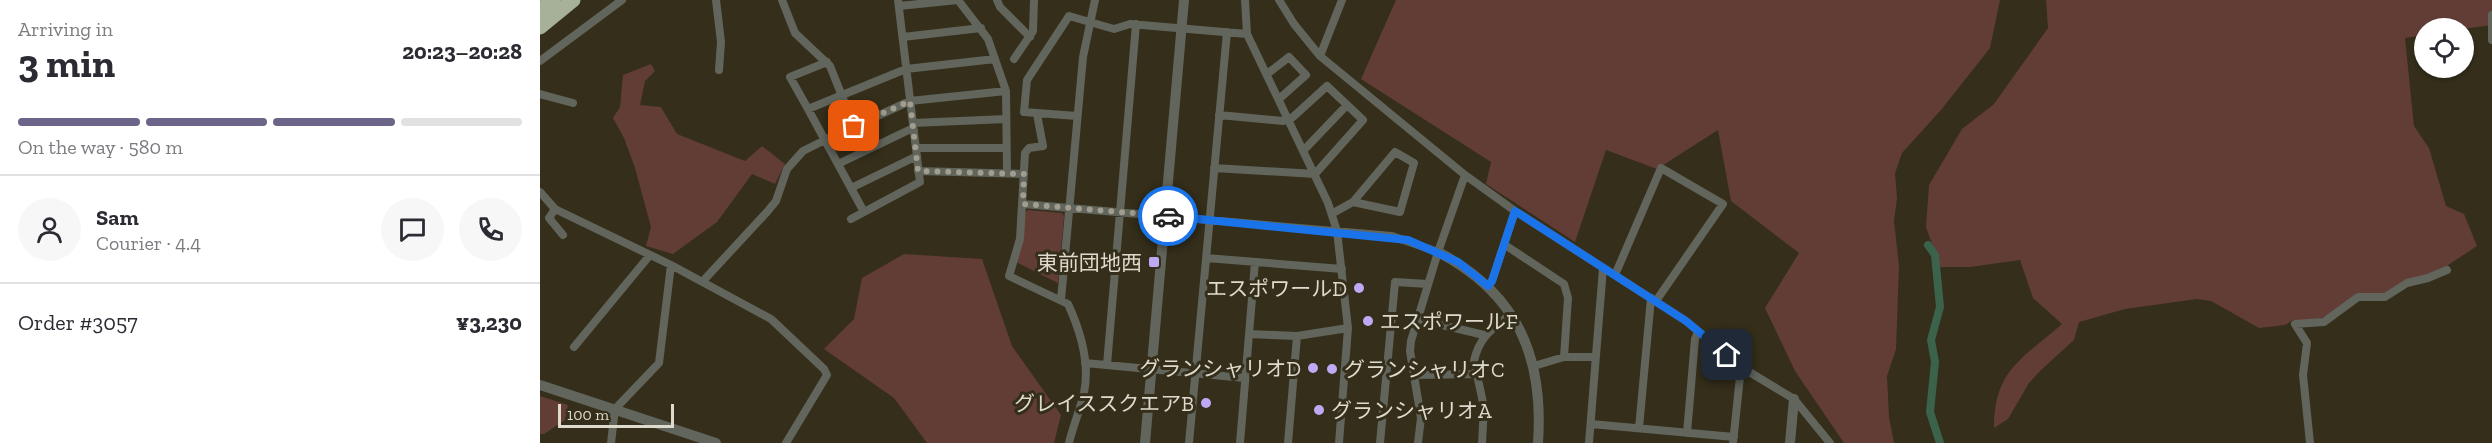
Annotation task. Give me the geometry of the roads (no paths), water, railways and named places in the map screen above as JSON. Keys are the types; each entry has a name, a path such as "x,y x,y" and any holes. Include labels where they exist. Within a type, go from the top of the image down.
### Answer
{"highway":[{"path":"540,10 553,0"},
{"path":"540,27 573,0"}],"street":[{"path":"540,61 622,0"},
{"path":"716,0 721,42 719,70"},
{"path":"782,0 795,33 827,62 854,126"},
{"path":"851,219 920,182 899,3 958,0 981,28 988,39 1006,91 1007,172"},
{"path":"997,0 1000,7 1030,37"},
{"path":"1014,59 1033,32 1034,0"},
{"path":"1061,300 1083,57 1095,0"},
{"path":"1145,443 1184,0"},
{"path":"1245,0 1247,34 1333,213 1337,231 1348,328 1339,443"},
{"path":"1279,0 1294,24 1320,56 1465,175 1515,211 1654,300 1741,367 1794,399 1830,443"},
{"path":"1320,56 1342,0"},
{"path":"2492,15 2492,40"},
{"path":"1077,116 1024,112 1024,95 1034,67 1069,16 1114,29 1136,24 1247,34"},
{"path":"1107,365 1136,24"},
{"path":"903,37 981,28"},
{"path":"1189,443 1227,32"},
{"path":"1267,74 1289,57 1306,75 1279,99"},
{"path":"808,109 906,69 995,59"},
{"path":"827,62 790,77 864,212"},
{"path":"1219,116 1283,121 1289,119 1327,86 1363,120 1315,174"},
{"path":"703,281 771,206 787,169 803,151 910,101 1006,91"},
{"path":"540,94 573,103"},
{"path":"1304,150 1347,105"},
{"path":"1037,114 1043,146 1029,148 1025,153 1020,238 1009,276 1068,304 1076,322 1085,363 1084,392 1069,443"},
{"path":"838,164 913,126 1006,119"},
{"path":"851,188 916,152 1006,148"},
{"path":"1333,213 1353,202 1395,152 1414,163 1400,212 1353,202"},
{"path":"1214,168 1315,174"},
{"path":"1614,275 1661,168 1724,204 1654,300 1639,428"},
{"path":"918,171 1024,174"},
{"path":"1418,443 1421,418 1410,351 1417,319 1465,175"},
{"path":"540,192 555,209 672,265 771,319 827,375 786,443"},
{"path":"1023,204 1392,236 1438,252 1458,262 1488,286 1511,314 1522,333 1534,366 1539,400 1538,443"},
{"path":"555,209 549,218 563,235"},
{"path":"1488,286 1505,245 1515,211"},
{"path":"1505,245 1564,284 1568,298 1564,357"},
{"path":"574,347 650,255"},
{"path":"1206,258 1342,269"},
{"path":"1240,443 1255,262"},
{"path":"611,443 615,409 658,363 672,265"},
{"path":"1589,443 1604,268"},
{"path":"2310,443 2303,375 2307,343 2294,325 2324,322 2358,297 2385,297 2407,283 2447,270"},
{"path":"1380,443 1395,282 1428,284"},
{"path":"1482,443 1484,407 1477,374 1476,353 1484,335 1511,314"},
{"path":"1417,319 1484,335"},
{"path":"1249,334 1298,336 1348,328"},
{"path":"1687,433 1695,339 1698,332"},
{"path":"1288,443 1298,336"},
{"path":"1534,366 1564,357 1596,357"},
{"path":"1085,363 1245,378"},
{"path":"1591,424 1687,433 1733,440 1741,367"},
{"path":"1415,375 1477,374"},
{"path":"540,386 716,443"},
{"path":"1790,443 1794,399"}],"waterway":[{"path":"1928,245 1935,255 1940,307 1931,340 1935,362 1930,412 1940,443"}],"place":[{"name":"東前団地西","path":"1154,262"},
{"name":"エスポワールD","path":"1359,288"},
{"name":"エスポワールF","path":"1368,321"},
{"name":"グランシャリオD","path":"1313,368"},
{"name":"グランシャリオC","path":"1332,369"},
{"name":"グレイススクエアB","path":"1206,403"},
{"name":"グランシャリオA","path":"1319,410"}]}
